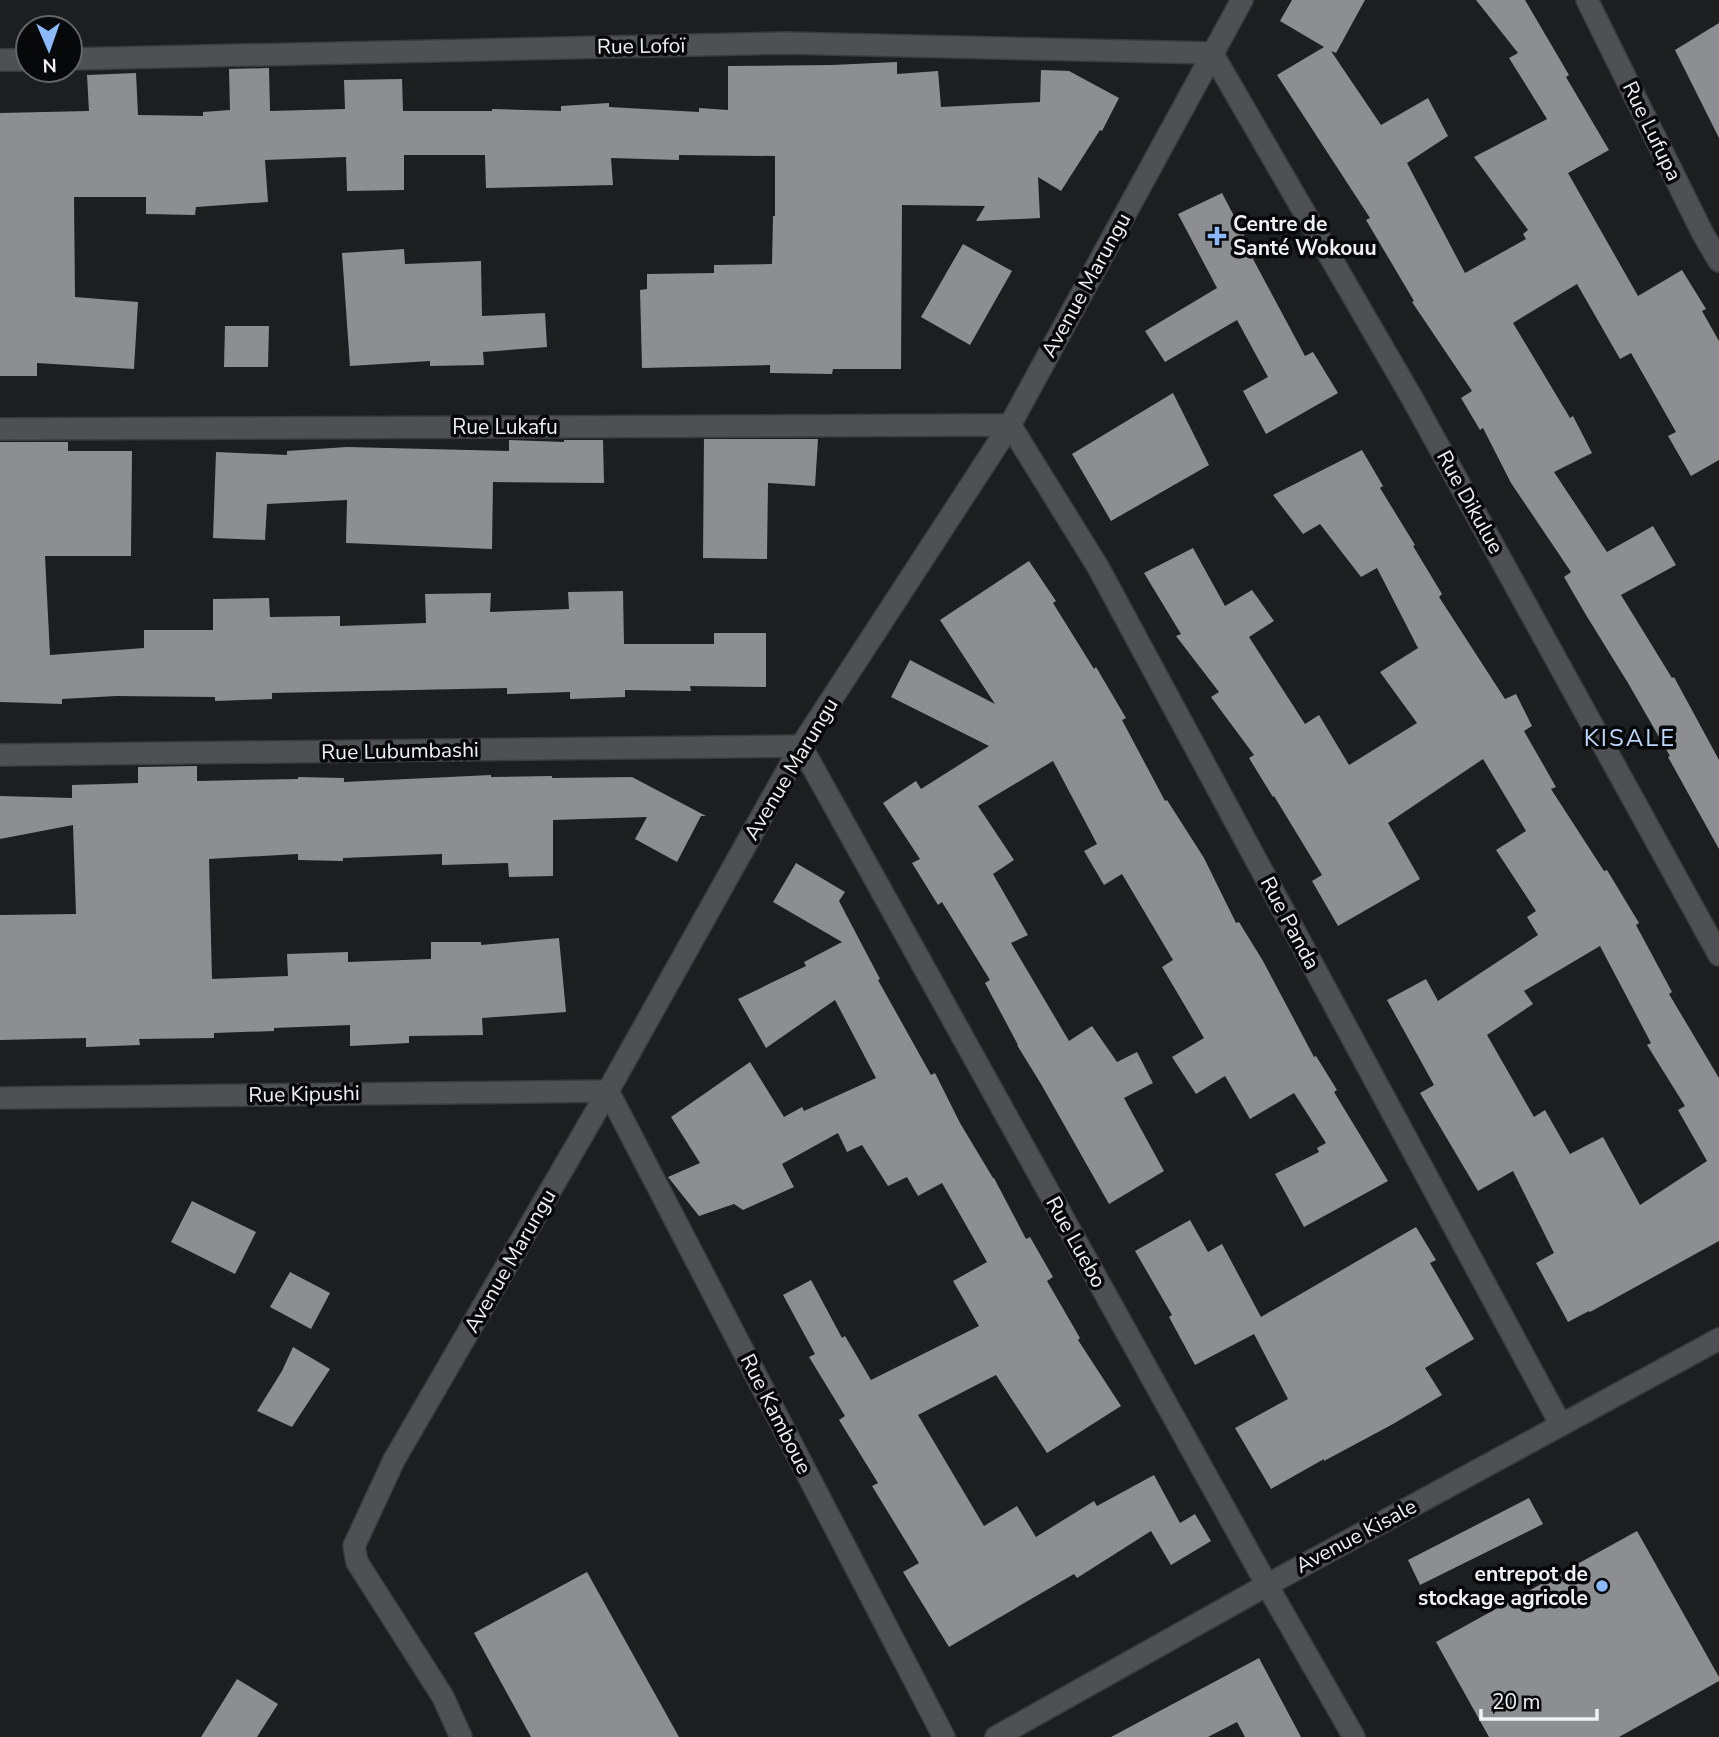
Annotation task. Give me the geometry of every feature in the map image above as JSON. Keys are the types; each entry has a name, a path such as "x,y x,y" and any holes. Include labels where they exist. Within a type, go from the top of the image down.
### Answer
{"street":[{"name":"Avenue Marungu","path":"461,1737 443,1697 364,1576 357,1562 354,1546 394,1460 608,1090 801,746 1010,425 1242,0"},
{"name":"Rue Lufupa","path":"1587,0 1719,261"},
{"name":"Rue Lofoï","path":"84,59 786,43 1212,53"},
{"name":"Rue Dikulue","path":"1212,53 1412,398 1719,955"},
{"name":"Rue Lukafu","path":"0,429 1010,425"},
{"name":"Rue Panda","path":"1010,425 1098,567 1562,1425"},
{"name":"Rue Lubumbashi","path":"0,755 801,746"},
{"name":"Rue Luebo","path":"801,746 1354,1737"},
{"name":"Rue Kipushi","path":"0,1098 608,1090"},
{"name":"Rue Kamboue","path":"608,1090 944,1737"},
{"name":"Avenue Kisale","path":"996,1737 1267,1585 1719,1339"}],"building":[{"path":"1292,0 1365,0 1336,53 1331,51 1381,125 1428,98 1448,136 1407,163 1465,273 1526,239 1523,234 1528,230 1474,157 1547,119 1509,58 1518,53 1476,0 1525,0 1609,150 1568,173 1638,296 1682,270 1706,309 1702,311 1719,341 1719,460 1691,476 1668,436 1676,432 1631,353 1620,359 1577,284 1513,323 1570,418 1573,416 1592,453 1554,472 1607,552 1653,526 1676,565 1621,595 1672,678 1674,677 1719,760 1719,849 1668,757 1670,756 1564,577 1571,572 1511,483 1483,428 1480,430 1461,398 1472,391 1412,302 1414,301 1366,220 1370,218 1277,75 1324,47 1280,21"},
{"path":"1719,23 1719,138 1675,50"},
{"path":"897,62 897,74 938,71 941,107 1040,102 1041,70 1069,71 1119,98 1102,131 1100,130 1061,191 1038,177 1040,218 976,221 985,206 902,205 901,369 833,369 832,374 770,373 770,365 642,368 640,290 647,289 647,274 714,273 714,265 772,264 775,156 679,155 679,160 611,158 613,185 486,188 485,155 404,155 404,190 347,191 346,157 265,160 268,202 196,207 195,215 146,214 146,197 74,197 75,297 138,302 134,369 37,363 37,376 0,376 0,113 89,111 87,75 136,73 138,115 203,116 203,112 230,110 229,69 269,68 270,111 345,109 344,80 402,79 403,111 561,111 561,106 609,103 609,107 699,112 699,108 728,110 728,66"},
{"path":"1222,193 1256,258 1253,259 1305,356 1313,352 1338,393 1266,434 1243,391 1268,377 1237,320 1165,362 1145,331 1217,288 1178,214"},
{"path":"963,244 1012,271 970,345 921,317"},
{"path":"404,249 405,264 481,261 482,316 545,313 547,347 483,352 484,365 430,366 430,361 350,366 342,253"},
{"path":"225,326 269,326 268,367 224,367"},
{"path":"1173,393 1209,465 1111,521 1072,454"},
{"path":"704,439 818,439 815,486 768,483 767,559 703,558"},
{"path":"509,440 603,440 604,483 493,482 492,549 346,543 347,500 267,504 265,540 213,538 216,452 287,455 287,451 347,447 509,451"},
{"path":"0,442 68,442 68,451 132,451 131,556 45,556 50,655 144,648 144,630 213,630 213,599 269,598 270,617 340,616 340,626 426,623 425,594 491,593 490,612 569,609 568,592 623,591 624,644 714,644 714,633 766,633 766,687 690,686 691,691 625,690 625,697 570,699 570,692 507,694 507,688 272,693 272,699 215,701 215,697 116,696 62,699 62,704 0,702"},
{"path":"1362,450 1383,486 1380,488 1442,594 1439,597 1505,699 1516,694 1532,726 1524,731 1556,787 1551,789 1604,871 1607,870 1639,923 1636,925 1672,992 1669,994 1719,1078 1719,1241 1568,1322 1536,1263 1554,1253 1513,1171 1478,1191 1420,1093 1434,1085 1387,1000 1426,979 1438,1001 1538,935 1527,917 1536,911 1496,850 1526,831 1483,759 1388,823 1420,879 1338,926 1312,881 1322,875 1249,758 1254,755 1211,697 1219,692 1176,636 1181,634 1144,573 1193,548 1225,606 1252,590 1274,621 1249,637 1305,724 1319,715 1349,765 1417,723 1380,672 1418,648 1377,568 1361,577 1320,524 1303,534 1273,495","holes":["1600,946 1651,1043 1647,1045 1685,1106 1678,1110 1707,1161 1640,1205 1603,1137 1570,1154 1545,1110 1534,1117 1487,1035 1533,1004 1524,991"]},
{"path":"1029,561 1126,718 1122,720 1165,801 1167,800 1204,858 1236,923 1239,922 1263,961 1314,1057 1316,1056 1337,1090 1334,1092 1388,1181 1304,1227 1275,1174 1319,1152 1317,1148 1326,1143 1294,1093 1250,1119 1225,1076 1196,1094 1172,1057 1204,1038 1162,967 1173,960 1122,874 1104,885 1084,851 1097,844 1053,761 978,806 1014,860 993,874 1028,935 1011,943 1069,1041 1092,1026 1117,1062 1137,1052 1153,1083 1124,1098 1164,1171 1109,1204 1017,1045 985,983 990,980 942,902 938,905 912,863 920,859 883,803 916,781 921,789 989,746 891,697 910,660 995,704 940,620"},
{"path":"197,766 197,781 298,777 344,778 344,782 491,775 552,778 632,777 706,816 701,816 677,862 635,839 647,817 553,820 553,876 509,877 508,863 442,865 442,854 343,858 343,861 298,860 298,854 209,859 212,979 288,976 287,954 348,952 348,962 431,959 431,942 481,942 481,945 559,938 566,1012 482,1018 483,1035 409,1036 409,1043 350,1046 350,1025 214,1033 214,1038 139,1039 140,1045 86,1047 86,1038 0,1040 0,915 76,914 73,825 0,839 0,796 72,798 72,785 138,783 138,767"},
{"path":"796,863 845,892 839,901 880,979 878,980 931,1075 935,1073 960,1123 994,1178 1026,1239 1030,1237 1053,1277 1047,1281 1080,1338 1078,1340 1121,1406 1047,1453 996,1375 918,1415 984,1526 1017,1506 1036,1537 1094,1501 1097,1506 1154,1475 1180,1523 1195,1514 1211,1541 1171,1565 1151,1531 1077,1578 1074,1574 949,1647 903,1572 919,1563 872,1486 878,1483 839,1420 845,1416 809,1357 815,1354 783,1295 811,1280 842,1338 845,1336 871,1380 979,1326 953,1281 987,1262 942,1183 918,1196 907,1177 888,1186 862,1145 847,1152 838,1133 782,1164 794,1187 743,1210 734,1204 699,1216 668,1177 700,1163 671,1117 750,1062 784,1117 802,1107 804,1111 876,1078 835,1000 766,1048 738,999 806,966 804,962 842,942 773,902"},
{"path":"192,1201 256,1232 235,1274 171,1242"},
{"path":"1190,1220 1208,1252 1222,1244 1261,1317 1416,1227 1436,1260 1430,1263 1474,1339 1425,1368 1442,1395 1271,1489 1235,1428 1288,1399 1254,1334 1195,1365 1169,1317 1172,1315 1135,1251"},
{"path":"290,1272 330,1293 311,1329 270,1307"},
{"path":"293,1347 330,1369 292,1427 257,1411 282,1371"},
{"path":"1529,1498 1543,1524 1420,1585 1408,1560"},
{"name":"entrepot de stockage agricole","path":"1637,1531 1719,1681 1619,1737 1489,1737 1436,1642"},
{"path":"587,1572 679,1737 531,1737 474,1633"},
{"path":"1259,1658 1301,1737 1245,1737 1237,1722 1208,1737 1111,1737"},
{"path":"237,1679 278,1704 257,1737 201,1737"}],"place":[{"name":"Centre de Santé Wokouu","path":"1217,236"},
{"name":"entrepot de stockage agricole","path":"1602,1586"}],"district":[{"name":"KISALE","path":"1630,738"}]}
